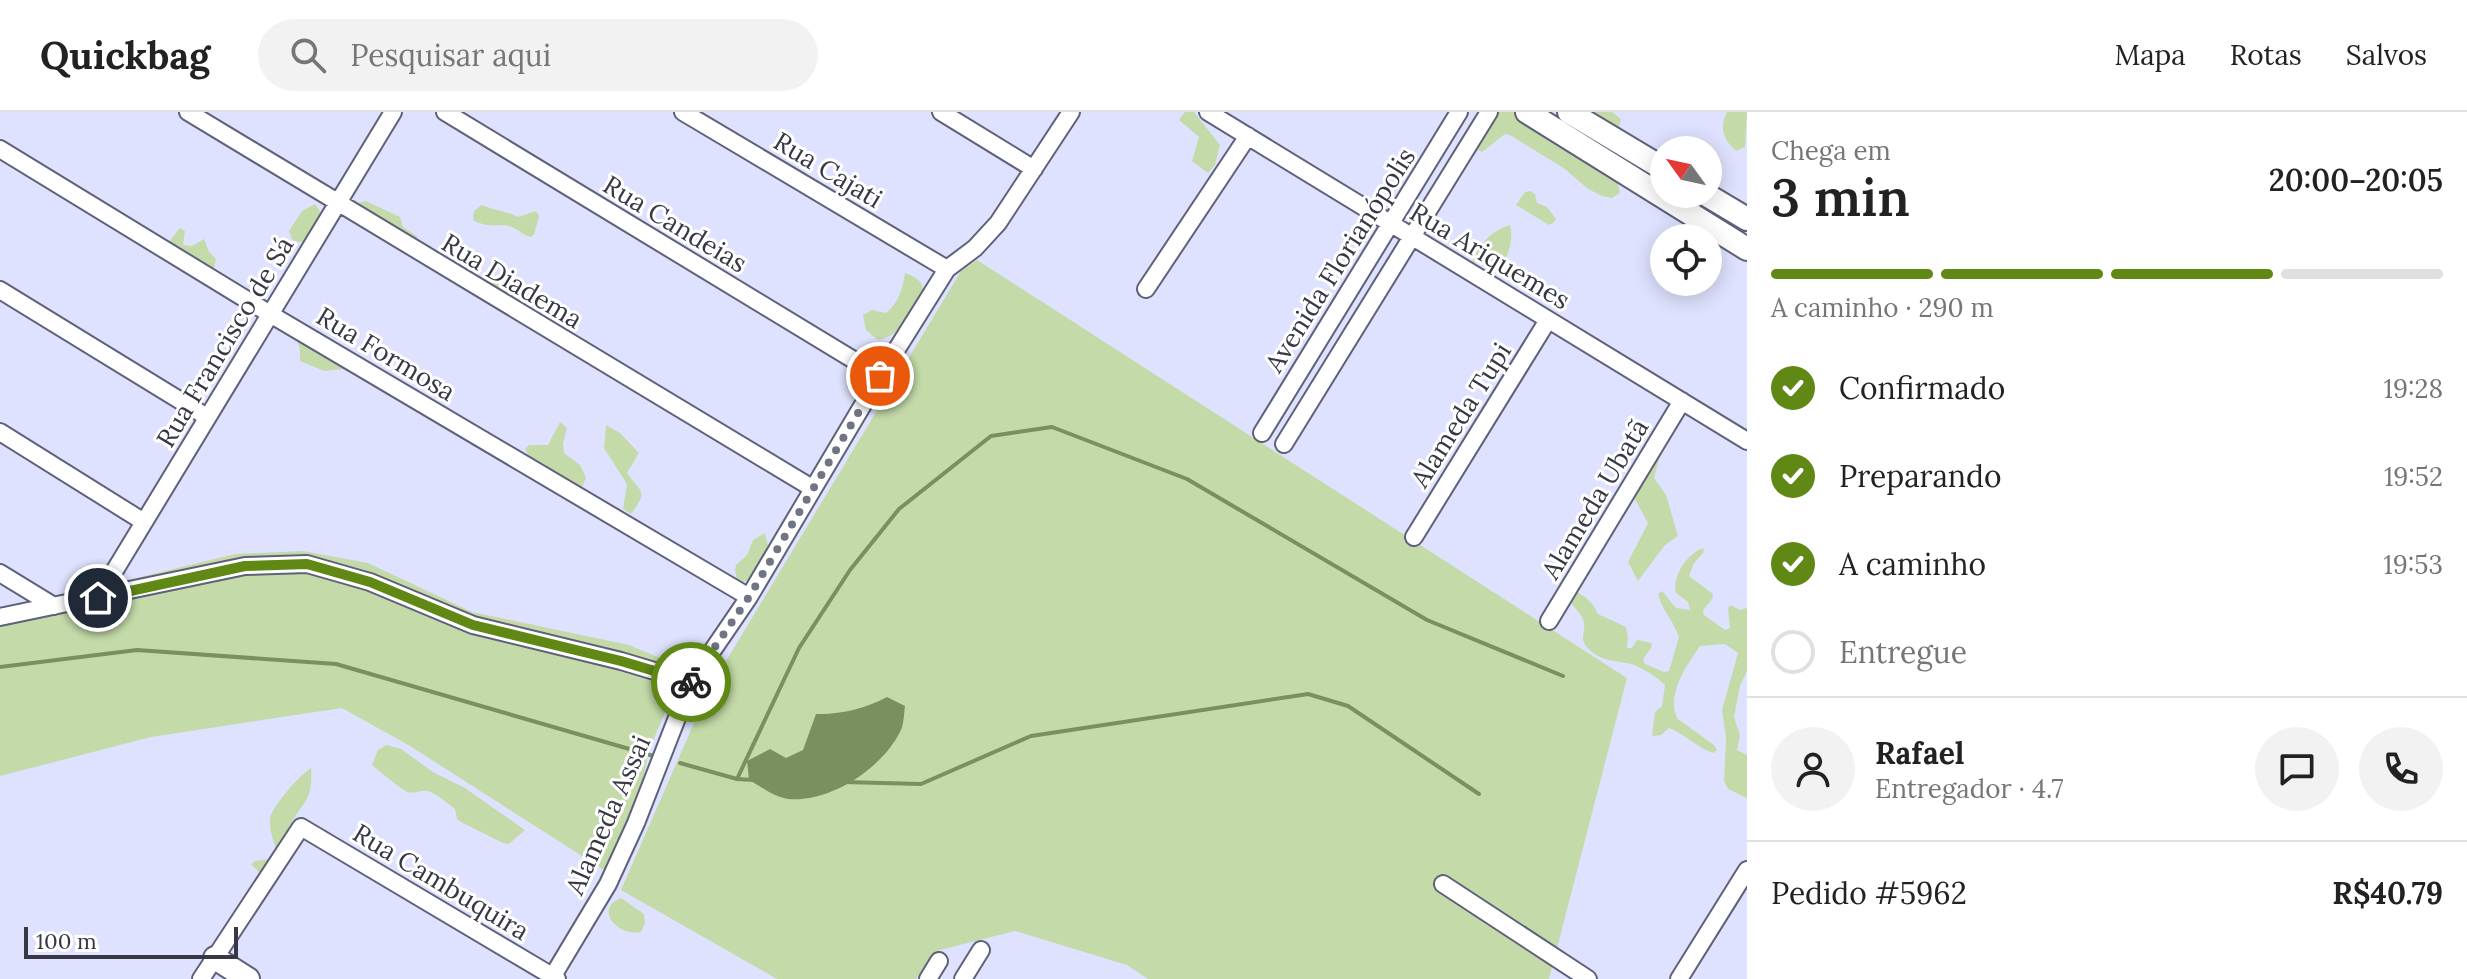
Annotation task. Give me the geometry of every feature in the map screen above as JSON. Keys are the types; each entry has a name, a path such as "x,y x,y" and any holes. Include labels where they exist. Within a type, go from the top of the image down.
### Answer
{"main road":[{"path":"1527,112 1747,249"},
{"path":"1569,112 1650,161"},
{"path":"1722,204 1747,219"},
{"path":"215,958 248,979"}],"street":[{"name":"Rua Diadema","path":"188,112 812,488"},
{"name":"Rua Francisco de Sá","path":"98,598 393,112"},
{"name":"Rua Candeias","path":"445,112 880,376"},
{"name":"Rua Cajati","path":"683,112 947,269"},
{"path":"941,112 1034,169"},
{"name":"Alameda Assai","path":"554,978 608,884 636,823 691,682 749,597 947,269 975,248 998,223 1071,112"},
{"name":"Rua Ariquemes","path":"1208,112 1747,441"},
{"name":"Avenida Florianópolis","path":"1262,433 1459,112"},
{"name":"Avenida Florianópolis","path":"1284,444 1489,112"},
{"path":"1146,289 1248,136"},
{"name":"Rua Formosa","path":"0,149 270,314 749,597"},
{"path":"0,290 207,417"},
{"name":"Alameda Tupi","path":"1414,537 1548,320"},
{"name":"Alameda Ubatã","path":"1549,621 1682,401"},
{"path":"0,432 144,522"},
{"path":"0,617 245,566 307,564 370,582 473,625 621,661 691,682"},
{"path":"0,573 54,606"},
{"name":"Rua Cambuquira","path":"215,958 301,827 554,978"},
{"path":"1679,979 1747,870"},
{"path":"1443,884 1588,979"},
{"path":"963,979 981,950"},
{"path":"201,979 215,958"},
{"path":"928,979 939,961"}],"shaded area":[{"path":"1185,112 1194,112 1220,145 1215,165 1208,173 1192,161 1199,137 1179,120"},
{"path":"1497,112 1517,112 1617,180 1620,193 1612,198 1588,189 1565,169 1510,135 1505,134 1482,152 1474,148"},
{"path":"1579,112 1612,112 1621,119 1618,133"},
{"path":"1727,112 1747,112 1745,147 1736,151 1724,133"},
{"path":"1525,192 1535,194 1537,203 1547,207 1556,219 1553,223 1549,225 1516,205"},
{"path":"366,201 400,217 403,227 417,236 417,241 355,204"},
{"path":"315,204 324,217 308,243 293,241 289,231 302,211"},
{"path":"482,205 518,217 536,211 539,216 534,235 530,237 508,226 485,225 473,220 474,211"},
{"path":"1510,225 1509,251 1498,268 1493,272 1482,263 1472,262 1487,239 1497,230"},
{"path":"180,228 185,231 183,245 192,246 204,239 209,252 216,259 214,268 209,269 168,243"},
{"path":"977,260 1627,678 1549,979 1148,979 1127,965 1015,931 940,950 916,979 777,979 621,890 708,691 961,271"},
{"path":"905,273 921,284 923,290 919,306 900,329 878,340 866,330 863,315 872,310 886,313 894,305"},
{"path":"489,275 511,288 519,300 517,304 485,285 485,278"},
{"path":"296,338 324,356 355,370 357,375 343,369 324,371 300,361"},
{"path":"560,422 567,428 564,453 580,465 586,478 581,489 560,479 544,464 532,461 525,449 529,445 548,445"},
{"path":"606,425 620,433 639,453 627,473 641,492 640,500 631,514 623,509 627,484 604,448"},
{"path":"1665,437 1654,478 1666,495 1678,536 1665,545 1638,581 1628,562 1648,523 1632,494"},
{"path":"765,533 769,551 753,578 741,583 737,580 736,565 747,555 753,540"},
{"path":"1703,548 1704,552 1694,563 1689,576 1713,594 1703,610 1704,615 1725,630 1730,628 1728,608 1731,605 1740,610 1747,608 1747,671 1740,686 1734,717 1740,735 1737,750 1747,755 1747,798 1728,789 1724,781 1726,738 1722,710 1738,653 1725,644 1700,646 1676,691 1674,701 1678,719 1714,745 1717,750 1714,753 1669,728 1661,735 1652,736 1655,712 1662,706 1665,685 1636,666 1594,654 1584,641 1582,617 1569,602 1574,590 1588,600 1598,614 1626,627 1627,648 1632,648 1637,640 1652,643 1643,659 1645,664 1669,671 1679,637 1658,594 1662,591 1676,608 1690,610 1688,602 1676,593 1676,580 1686,560"},
{"path":"303,551 368,563 472,612 629,645 684,668 649,750 639,799 607,872 410,746 342,708 151,737 0,776 0,611 235,554"},
{"path":"887,697 905,706 901,730 882,757 854,780 821,795 788,799 772,794 749,780 747,761 770,749 786,758 803,750 816,714 853,710"},
{"path":"386,745 401,749 433,772 465,788 525,830 509,844 503,843 461,822 455,809 435,794 405,790 372,765 378,750"},
{"path":"311,768 306,800 277,850 261,874 251,864 270,859 276,851 270,828 275,807"},
{"path":"621,898 644,914 645,923 641,932 624,930 612,921 609,909"}],"waterway":[{"path":"737,779 799,648 850,570 899,509 991,436 1052,427 1187,479 1427,620 1563,676"},
{"path":"0,667 137,650 336,664 657,757"},
{"path":"843,782 921,784 1031,736 1308,694 1348,706 1479,794"},
{"path":"680,763 737,779 754,780"}],"way so far":[{"path":"691,682 749,597 880,376"}],"route":[{"path":"98,598 245,566 307,564 370,582 473,625 621,661 691,682"}]}
